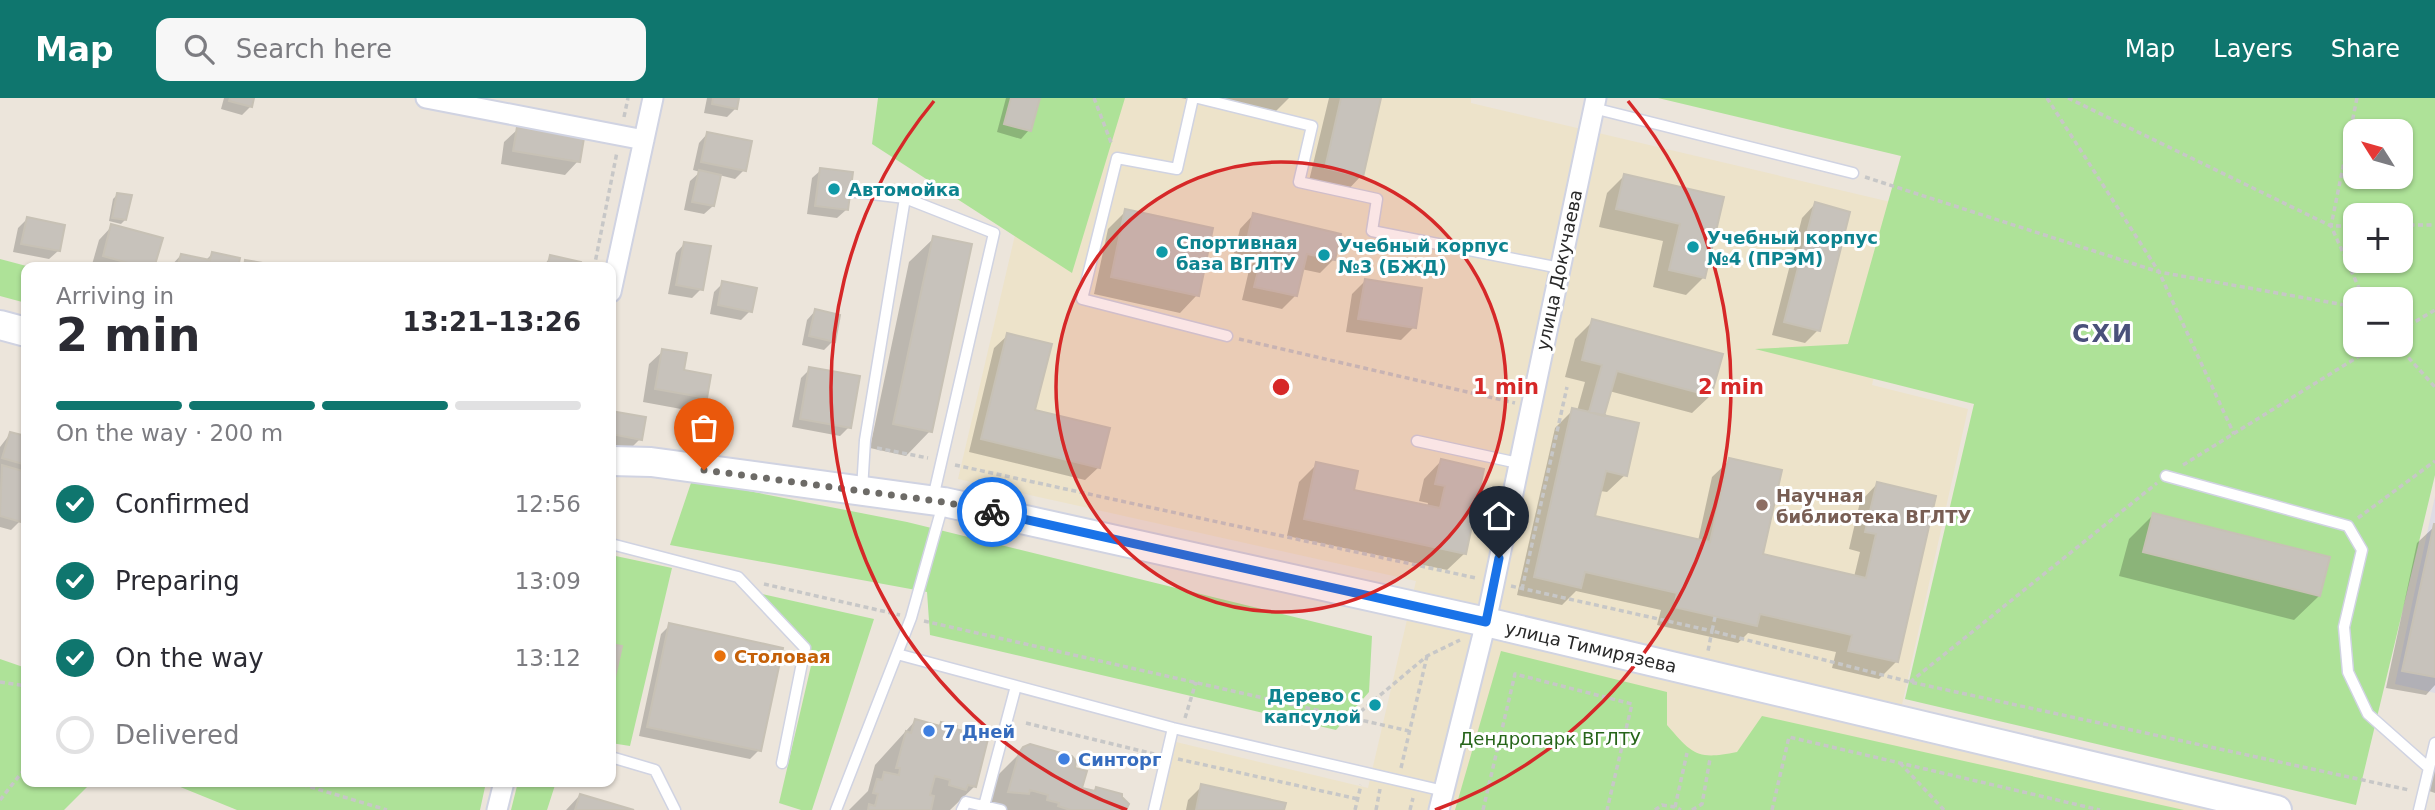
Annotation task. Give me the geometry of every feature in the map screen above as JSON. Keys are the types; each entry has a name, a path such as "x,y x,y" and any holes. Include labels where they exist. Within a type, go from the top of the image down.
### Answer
{"main road":[{"path":"0,326 21,331"},
{"name":"улица Тимирязева","path":"616,461 651,462 938,501 1486,622 2277,810"}],"street":[{"path":"426,98 644,139"},
{"path":"616,269 653,98"},
{"name":"улица Докучаева","path":"1441,801 1486,622 1595,103"},
{"path":"497,810 504,787"}],"lane":[{"path":"1227,336 1082,299 1117,158 1177,169 1195,98 1312,126 1299,182 1377,199 1372,230 1560,268"},
{"path":"1595,103 1853,173"},
{"path":"836,810 911,618 938,501 942,461 994,233 905,198 855,192"},
{"path":"862,490 865,446 905,198"},
{"path":"1417,441 1518,463"},
{"path":"2166,476 2348,526 2362,550 2344,627 2348,672 2368,714 2429,768"},
{"path":"616,545 738,577 805,648 782,763"},
{"path":"897,654 1177,729 1398,780 1441,801"},
{"path":"984,806 1016,686"},
{"path":"1154,810 1177,729"},
{"path":"2419,810 2435,743"},
{"path":"616,758 655,770 676,810"},
{"path":"962,810 965,802 1001,810"}],"path":[{"path":"595,262 628,98"},
{"path":"1094,98 1117,158"},
{"path":"2047,98 2159,272 2234,434"},
{"path":"2068,98 2331,226 2343,226"},
{"path":"2357,98 2331,226 2359,287"},
{"path":"1853,173 2159,272 2343,305"},
{"path":"2413,225 2435,225"},
{"path":"2413,323 2435,310"},
{"path":"1227,336 1530,407"},
{"path":"1910,681 2166,476 2358,357"},
{"path":"2408,357 2435,387"},
{"path":"1522,589 1567,387"},
{"path":"865,446 942,461"},
{"path":"2348,526 2435,461"},
{"path":"938,501 956,464 1712,631 1910,681 2423,793"},
{"path":"738,577 820,598 1409,731"},
{"path":"1703,673 1715,617"},
{"path":"1353,718 1427,656 1398,780"},
{"path":"1483,810 1515,674 1632,704 1607,810"},
{"path":"0,681 21,685"},
{"path":"1177,729 1196,682"},
{"path":"1026,723 1358,799"},
{"path":"1772,810 1789,737 2100,810"},
{"path":"1675,807 1687,752"},
{"path":"1692,810 1702,804 1710,759"},
{"path":"1900,763 1944,810"},
{"path":"1355,810 1363,772"},
{"path":"0,800 21,773"},
{"path":"1376,810 1383,777"},
{"path":"311,787 387,810"},
{"path":"1656,810 1662,805 1681,810"}],"shaded area":[{"path":"1047,98 1471,98 1471,103 1912,207 1872,385 1968,409 1895,736 2224,810 1160,810 1176,742 1368,788 1416,581 958,479"},
{"path":"2435,496 2435,693 2395,684"}],"green space":[{"path":"878,98 1125,98 1072,273 872,144"},
{"path":"1658,98 2435,98 2435,475 2356,805 1905,699 1974,404 1755,349 1848,344 1901,156"},
{"path":"0,259 21,265 21,302 0,296"},
{"path":"692,480 907,522 1372,636 1369,692 1336,730 930,635 927,592 670,545"},
{"path":"616,556 672,568 630,746 616,744"},
{"path":"762,594 874,619 812,810 801,810 779,803 814,653"},
{"name":"Дендропарк ВГЛТУ","path":"1501,651 1667,692 1667,725 1690,749 1704,755 1737,752 1762,716 2184,810 1455,810"},
{"path":"0,659 21,666 21,787 87,787 64,810 0,810"},
{"path":"180,787 485,787 480,810 237,810"},
{"path":"517,787 554,787 547,810 511,810"}],"building":[{"path":"230,98 254,98 252,107 229,101"},
{"path":"713,98 739,98 737,109 712,104"},
{"path":"1011,98 1040,98 1031,131 1004,124"},
{"path":"1341,98 1381,98 1363,177 1325,168"},
{"path":"517,127 584,138 580,162 513,151"},
{"path":"707,132 752,141 746,171 701,162"},
{"name":"Автомойка","path":"820,168 853,172 848,210 815,206"},
{"path":"699,170 721,175 714,206 692,202"},
{"name":"Учебный корпус №4 (ПРЭМ)","path":"1624,174 1724,197 1705,278 1669,270 1680,224 1616,209"},
{"path":"117,193 132,195 126,220 112,218"},
{"path":"1815,202 1850,212 1820,331 1784,322"},
{"name":"Спортивная база ВГЛТУ","path":"1125,209 1213,228 1199,296 1111,277"},
{"name":"Учебный корпус №3 (БЖД)","path":"1253,213 1341,234 1335,260 1307,254 1297,296 1254,287 1263,251 1283,256 1285,249 1247,240"},
{"path":"27,217 65,225 60,251 21,244"},
{"path":"111,224 163,238 156,262 124,262 103,256"},
{"path":"933,236 972,244 932,432 893,424"},
{"path":"684,242 711,246 703,290 676,285"},
{"path":"212,252 240,258 239,262 179,262 181,254 210,260"},
{"path":"550,255 581,262 548,262"},
{"path":"1365,279 1422,288 1416,328 1358,319"},
{"path":"722,281 757,288 752,312 718,305"},
{"path":"815,309 840,315 835,342 809,336"},
{"path":"1592,319 1723,354 1711,396 1617,371 1604,416 1589,412 1602,365 1582,360"},
{"path":"1007,333 1052,344 1035,410 1110,428 1100,468 981,439"},
{"path":"662,349 687,353 684,370 711,375 707,398 655,389"},
{"path":"809,367 860,376 851,428 800,419"},
{"path":"1572,408 1639,423 1627,476 1606,471 1595,516 1710,542 1729,458 1782,470 1763,554 1866,578 1876,534 1865,532 1877,482 1936,496 1898,662 1848,651 1852,635 1760,614 1757,626 1674,607 1677,593 1585,572 1581,588 1534,577"},
{"path":"616,412 646,417 642,440 616,435"},
{"path":"10,432 21,435 21,464 2,458"},
{"path":"1441,459 1484,469 1466,554 1304,519 1316,462 1358,471 1354,490 1440,508 1445,486 1435,484"},
{"path":"2,465 21,471 21,522 0,516"},
{"path":"2153,513 2330,557 2320,596 2143,552"},
{"path":"2435,524 2435,677 2402,671"},
{"path":"669,623 783,648 761,751 647,727"},
{"path":"616,645 622,646 616,673"},
{"path":"915,719 940,726 941,722 957,726 956,729 963,731 964,727 983,731 981,737 988,739 976,787 968,785 966,790 949,785 950,780 935,776 930,795 934,796 931,810 868,810 869,804 875,806 878,794 873,793 877,779 882,780 884,772 899,775 900,768 896,768 906,731 911,733"},
{"path":"1030,744 1072,756 1076,761 1075,768 1087,771 1082,788 1095,791 1096,787 1122,794 1129,804 1126,810 1070,810 1047,800 1048,795 1030,790 1029,794 1008,792 1019,753 1023,747"},
{"path":"1201,784 1286,803 1284,810 1196,810"},
{"path":"580,794 634,810 575,810"}],"way so far":[{"path":"704,470 944,502 992,512"}],"place":[{"name":"Автомойка","path":"834,189"},
{"name":"Учебный корпус №4 (ПРЭМ)","path":"1693,247"},
{"name":"Спортивная база ВГЛТУ","path":"1162,252"},
{"name":"Учебный корпус №3 (БЖД)","path":"1324,255"},
{"name":"Научная библиотека ВГЛТУ","path":"1762,505"},
{"name":"Столовая","path":"720,656"},
{"name":"Дерево с капсулой","path":"1375,705"},
{"name":"7 Дней","path":"929,731"},
{"name":"Синторг","path":"1064,759"}],"district":[{"name":"СХИ","path":"2103,334"}],"route":[{"path":"992,512 1486,622 1499,558"}]}
